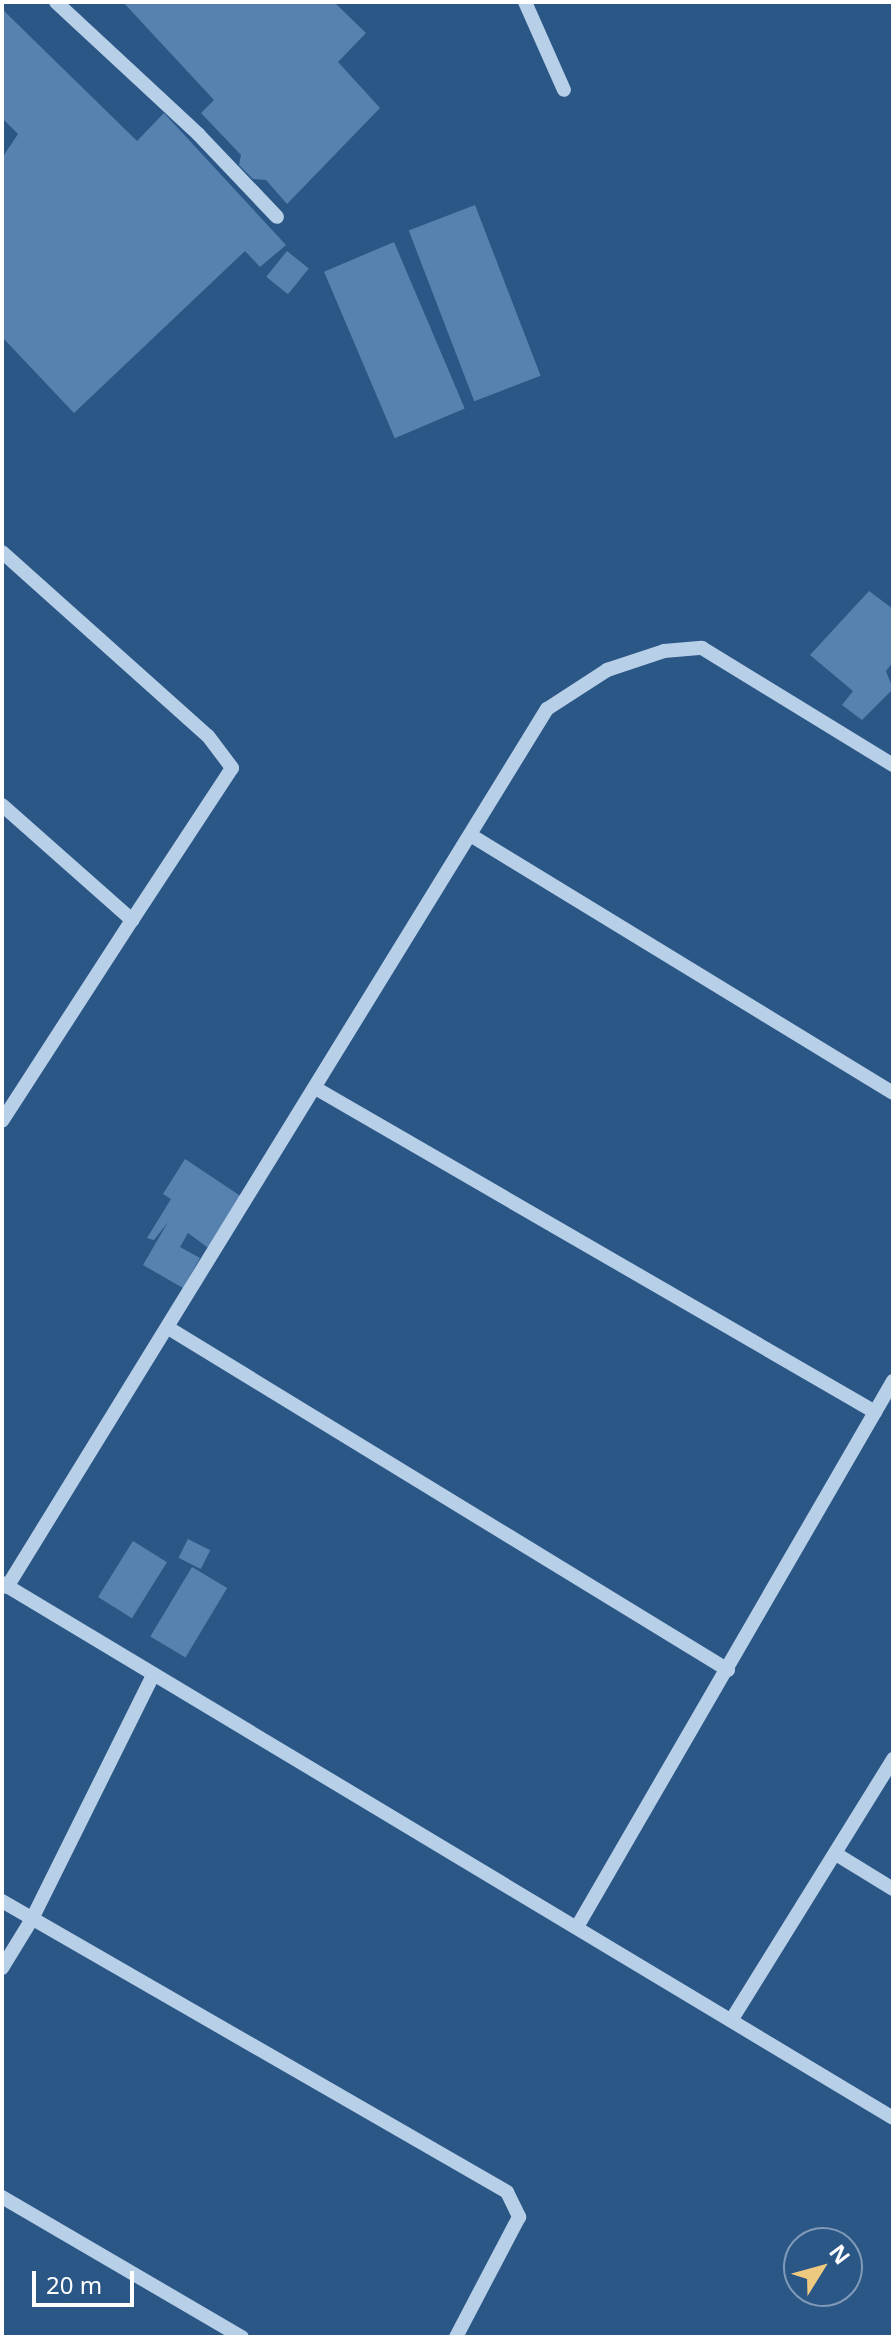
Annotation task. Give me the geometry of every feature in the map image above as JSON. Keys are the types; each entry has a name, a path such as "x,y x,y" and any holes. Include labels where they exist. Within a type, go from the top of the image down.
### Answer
{"street":[{"path":"56,2 199,135 277,217"},
{"path":"525,2 564,90"},
{"path":"2,552 208,736 232,768 132,920 7,1100 2,1121"},
{"path":"893,765 702,648 664,651 607,670 547,709 170,1329 5,1585 893,2118"},
{"path":"2,805 132,920"},
{"path":"472,836 893,1093"},
{"path":"317,1089 875,1412"},
{"path":"170,1329 728,1670"},
{"path":"577,1927 893,1381"},
{"path":"2,1968 32,1919 153,1675"},
{"path":"732,2019 893,1759"},
{"path":"836,1854 893,1889"},
{"path":"2,1901 507,2192 519,2217 456,2337"},
{"path":"2,2197 242,2337"}],"building":[{"path":"123,2 334,2 366,33 338,62 380,108 287,204 266,180 253,179 239,165 241,155 201,113 214,100"},
{"path":"2,9 137,141 164,113 286,245 260,267 245,251 74,413 2,337 2,158 18,134 2,118"},
{"path":"475,205 541,376 474,401 409,230"},
{"path":"394,242 465,409 395,438 324,272"},
{"path":"287,251 309,269 288,294 266,277"},
{"path":"869,591 893,609 893,662 886,671 893,689 862,720 842,705 853,691 810,655"},
{"path":"185,1159 245,1199 211,1250 188,1233 180,1247 200,1258 183,1288 143,1265 168,1222 154,1240 147,1238 171,1199 163,1194"},
{"path":"188,1539 210,1550 201,1569 178,1558"},
{"path":"133,1541 167,1562 132,1618 98,1597"},
{"path":"192,1567 227,1588 185,1658 150,1636"}]}
